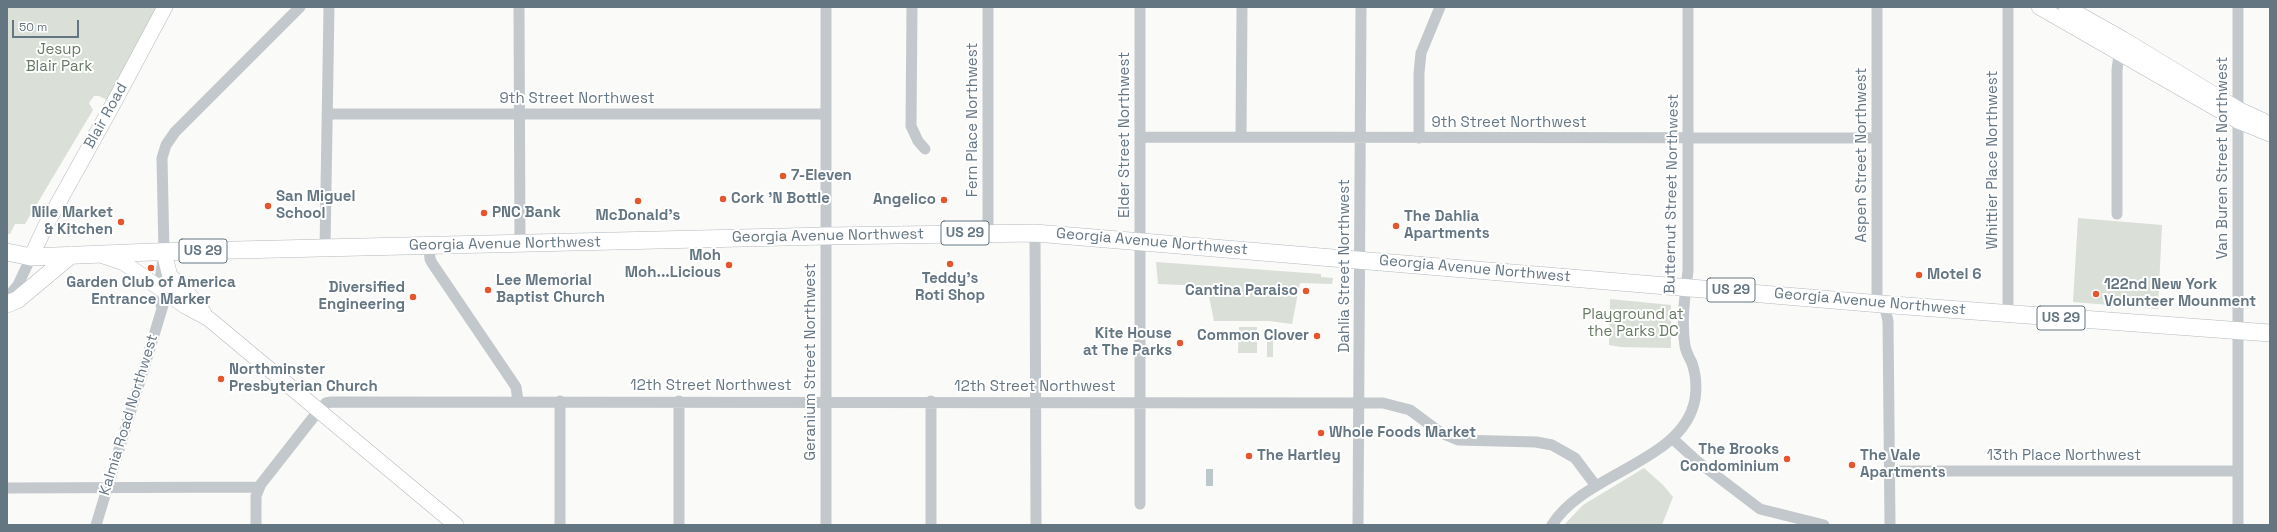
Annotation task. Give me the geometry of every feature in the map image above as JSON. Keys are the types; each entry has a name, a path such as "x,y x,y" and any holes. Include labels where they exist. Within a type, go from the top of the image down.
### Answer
{"highway":[{"name":"Georgia Avenue Northwest","path":"31,257 164,252 826,236 1034,233 1686,286 1881,304 2270,333"},
{"name":"US 29","path":"7,252 31,257"},
{"path":"7,304 17,300 71,255"},
{"name":"US 29","path":"7,266 31,257"}],"main road":[{"name":"Blair Road","path":"31,257 46,225 165,7"},
{"path":"2039,7 2121,45"},
{"path":"2066,7 2121,45 2270,134"},
{"path":"2238,115 2270,124"},
{"name":"Kalmia Road Northwest","path":"164,252 170,276"},
{"path":"96,254 124,263 163,295 209,319"},
{"path":"170,276 182,286 209,319 456,525"}],"street":[{"name":"Kalmia Road Northwest","path":"163,295 164,252 162,158 166,145 175,132 300,7"},
{"path":"326,248 329,114 329,7"},
{"path":"520,7 520,244"},
{"name":"Geranium Street Northwest","path":"826,7 826,525"},
{"path":"912,7 911,126 915,136 925,149"},
{"name":"Fern Place Northwest","path":"988,7 988,233"},
{"name":"Elder Street Northwest","path":"1140,7 1140,504"},
{"path":"1241,137 1242,7"},
{"name":"Dahlia Street Northwest","path":"1358,525 1361,7"},
{"path":"1419,138 1421,57 1424,44 1440,7"},
{"name":"Butternut Street Northwest","path":"1552,525 1569,504 1673,439 1689,418 1696,391 1695,371 1685,346 1689,138 1688,7"},
{"name":"Aspen Street Northwest","path":"1877,7 1877,138 1881,304 1888,321 1890,525"},
{"name":"Whittier Place Northwest","path":"2008,7 2008,313"},
{"name":"Van Buren Street Northwest","path":"2238,7 2238,525"},
{"path":"2117,214 2121,45"},
{"name":"9th Street Northwest","path":"329,114 826,114"},
{"name":"9th Street Northwest","path":"1140,138 1877,138"},
{"path":"1034,233 1036,525"},
{"path":"429,246 430,259 432,263 516,387 518,401"},
{"path":"7,298 18,285 31,257"},
{"name":"Kalmia Road Northwest","path":"96,525 163,295 170,276"},
{"name":"12th Street Northwest","path":"259,487 326,403 518,401 1383,402 1404,407 1422,417 1442,433 1458,440 1536,442 1552,445 1575,458 1596,486"},
{"path":"560,401 560,525"},
{"path":"678,401 678,525"},
{"path":"931,401 931,525"},
{"path":"1673,439 1697,462 1760,509 1824,525"},
{"name":"13th Place Northwest","path":"1890,471 2238,471"},
{"path":"7,488 259,487 256,500 256,525"}],"green space":[{"name":"Jesup Blair Park","path":"7,7 157,7 107,100 99,96 94,96 89,103 93,110 25,224 15,224 10,234 7,234"},
{"path":"2078,218 2162,225 2158,309 2073,302"},
{"path":"1156,262 1321,274 1321,277 1333,278 1332,284 1300,283 1292,324 1269,321 1214,321 1207,286 1158,284"},
{"name":"Playground at the Parks DC","path":"1610,299 1671,305 1671,348 1621,347 1609,345"},
{"path":"1239,327 1257,327 1257,353 1238,353"},
{"path":"1267,338 1273,338 1273,357 1267,357"},
{"path":"1644,468 1663,485 1673,497 1662,525 1564,525 1583,505"}],"shaded area":[{"path":"1206,469 1213,469 1213,486 1206,486"}],"place":[{"name":"7-Eleven","path":"783,176"},
{"name":"Cork 'N Bottle","path":"723,199"},
{"name":"Angelico","path":"944,200"},
{"name":"McDonald's","path":"638,201"},
{"name":"San Miguel School","path":"268,206"},
{"name":"PNC Bank","path":"484,213"},
{"name":"Nile Market & Kitchen","path":"121,222"},
{"name":"The Dahlia Apartments","path":"1396,226"},
{"name":"Teddy's Roti Shop","path":"950,264"},
{"name":"Moh Moh...Licious","path":"729,265"},
{"name":"Garden Club of America Entrance Marker","path":"151,268"},
{"name":"Motel 6","path":"1919,275"},
{"name":"Lee Memorial Baptist Church","path":"488,290"},
{"name":"Cantina Paraiso","path":"1306,291"},
{"name":"122nd New York Volunteer Mounment","path":"2096,294"},
{"name":"Diversified Engineering","path":"413,297"},
{"name":"Common Clover","path":"1317,336"},
{"name":"Kite House at The Parks","path":"1180,343"},
{"name":"Northminster Presbyterian Church","path":"221,379"},
{"name":"Whole Foods Market","path":"1321,433"},
{"name":"The Hartley","path":"1249,456"},
{"name":"The Brooks Condominium","path":"1787,459"},
{"name":"The Vale Apartments","path":"1852,465"}]}
